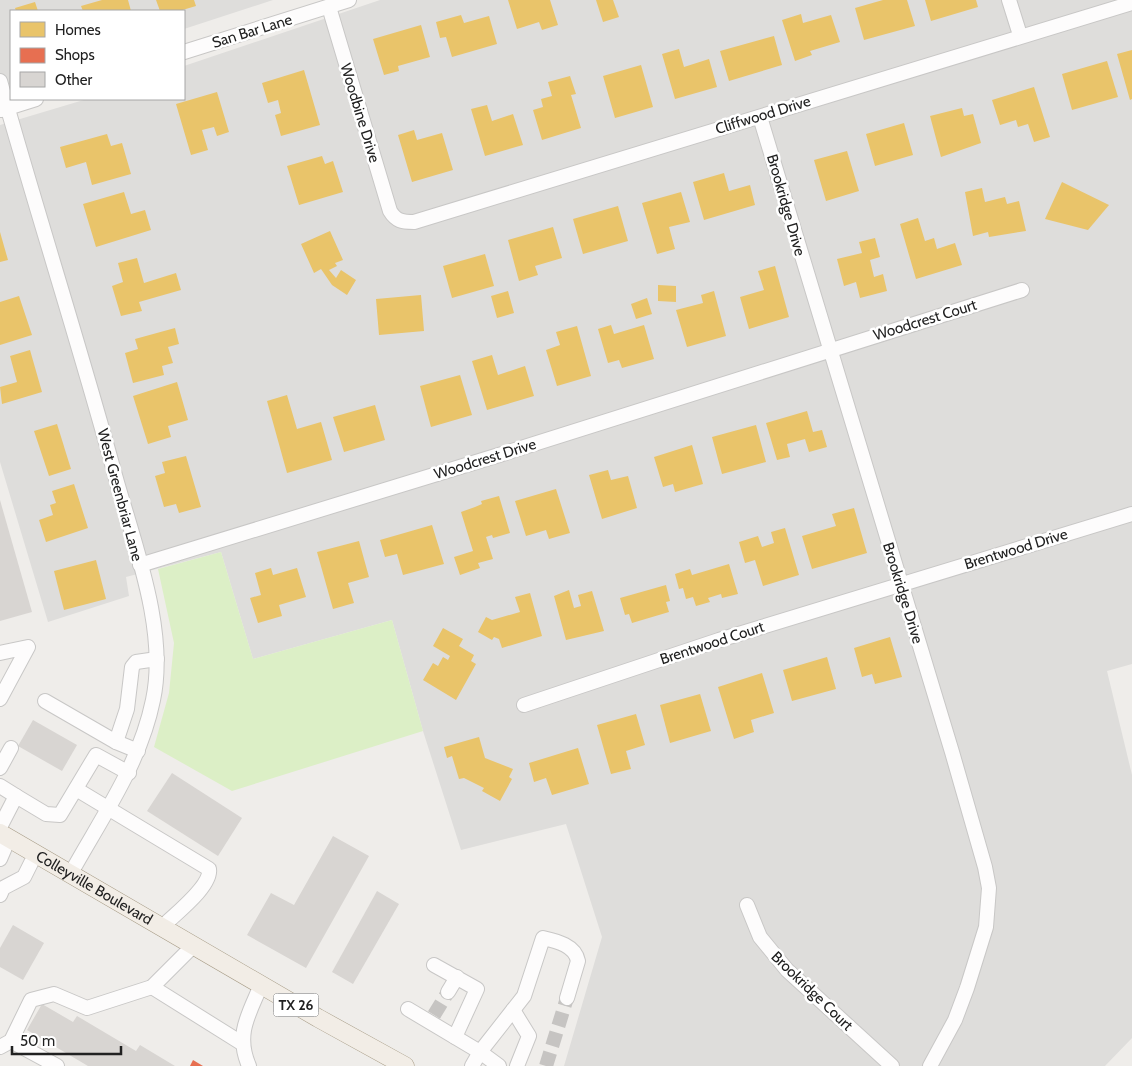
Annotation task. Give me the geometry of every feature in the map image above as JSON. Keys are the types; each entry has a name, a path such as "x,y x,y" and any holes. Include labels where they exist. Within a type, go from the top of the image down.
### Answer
{"main road":[{"name":"Colleyville Boulevard","path":"3,833 192,943"},
{"name":"TX 26","path":"192,943 404,1066"}],"street":[{"name":"San Bar Lane","path":"185,52 349,0"},
{"path":"1009,0 1020,36"},
{"name":"Cliffwood Drive","path":"394,218 402,222 414,222 1132,3"},
{"name":"Woodbine Drive","path":"329,7 390,211 394,218"},
{"name":"West Greenbriar Lane","path":"0,81 4,109 87,374 140,565 154,626 157,659 154,699 138,751 129,773 71,874"},
{"path":"4,109 33,100"},
{"name":"Brookridge Drive","path":"760,117 985,867 989,888 986,927 967,988 955,1020 930,1066"},
{"name":"Woodcrest Court","path":"829,350 1022,290"},
{"name":"Woodcrest Drive","path":"140,565 499,455 829,350"},
{"name":"Brentwood Drive","path":"900,584 1132,514"},
{"name":"Brentwood Court","path":"524,705 719,640 900,584"},
{"path":"0,653 28,647 0,699"},
{"path":"116,742 127,709 132,667 136,662 157,659"},
{"path":"45,701 116,742 138,751"},
{"path":"0,768 11,748"},
{"path":"0,786 46,814 60,815 96,755 129,773"},
{"path":"76,789 209,869 210,875 205,885 163,926"},
{"path":"0,860 3,833 16,796"},
{"path":"1,887 24,877 36,853"},
{"name":"Brookridge Court","path":"747,905 760,937 787,970 892,1066"},
{"path":"472,1066 480,1052 524,996 543,938 565,945 577,955 578,961 567,998"},
{"path":"57,1066 5,1044 31,1000 54,994 87,1008 152,987 192,943"},
{"path":"434,964 477,989 454,1037"},
{"path":"448,992 457,977"},
{"path":"249,1066 242,1050 245,1022 262,985"},
{"path":"152,987 243,1044"},
{"path":"408,1009 432,1019 454,1037 499,1066"},
{"path":"513,1010 529,1036 517,1066"}],"shaded area":[{"path":"0,0 273,0 185,29 185,10 10,10 10,84 0,88"},
{"path":"380,0 1132,0 1132,664 1107,671 1132,775 1132,1038 1105,1066 564,1066 602,937 566,824 461,850 423,731 392,620 253,659 221,552 126,577 129,596 48,622 0,462 0,125 84,100 185,100 185,66"}],"green space":[{"path":"221,552 253,659 392,620 423,731 232,791 154,747 169,693 174,643 158,569"}],"building: Homes":[{"path":"102,0 128,0 131,10 83,10 81,6"},
{"path":"156,0 194,0 196,6 182,10 160,10"},
{"path":"508,0 550,0 558,25 542,30 539,22 517,29"},
{"path":"596,0 613,0 619,17 603,22"},
{"path":"883,0 907,0 915,26 864,40 855,8"},
{"path":"925,0 976,0 978,7 931,21"},
{"path":"35,2 38,10 16,10 15,8"},
{"path":"801,14 803,23 831,15 840,42 810,51 812,55 795,61 782,20"},
{"path":"461,15 464,23 489,16 497,44 452,57 446,37 440,38 436,22"},
{"path":"421,25 430,57 398,66 399,71 384,75 373,39"},
{"path":"774,36 782,65 729,81 720,51"},
{"path":"679,49 684,67 709,59 717,87 675,99 662,54"},
{"path":"1132,50 1132,99 1130,100 1117,54"},
{"path":"1107,61 1118,97 1072,110 1062,74"},
{"path":"641,65 653,107 615,118 603,76"},
{"path":"304,70 320,125 281,136 275,115 281,113 278,100 268,103 262,83"},
{"path":"570,76 576,94 571,95 581,128 542,140 533,110 543,107 541,99 552,96 548,82"},
{"path":"1034,87 1050,137 1034,142 1028,124 1018,127 1016,120 1000,125 992,100"},
{"path":"217,92 229,132 217,136 214,127 202,130 208,150 191,155 176,104"},
{"path":"487,105 492,121 513,114 523,145 485,156 471,109"},
{"path":"962,108 964,116 973,114 981,143 941,157 930,116"},
{"path":"904,123 913,155 875,166 866,134"},
{"path":"414,130 417,140 442,133 453,170 412,182 398,135"},
{"path":"107,134 111,146 122,143 131,174 92,185 86,162 66,168 60,147"},
{"path":"847,151 859,191 826,201 814,160"},
{"path":"322,156 325,164 333,161 343,192 299,205 287,166"},
{"path":"724,173 729,191 750,185 755,205 704,220 693,182"},
{"path":"1062,182 1109,205 1088,230 1045,219"},
{"path":"982,188 985,202 1005,197 1007,204 1019,201 1026,231 989,237 988,232 973,236 965,192"},
{"path":"124,192 131,214 145,210 151,230 96,247 83,204"},
{"path":"681,192 690,222 669,227 675,249 657,254 642,203"},
{"path":"618,206 628,241 583,254 573,219"},
{"path":"918,218 925,241 934,238 937,249 955,243 962,265 916,279 900,224"},
{"path":"553,227 562,258 535,266 538,275 519,281 508,240"},
{"path":"330,231 343,260 335,263 337,266 329,270 336,278 341,270 356,280 347,295 332,285 321,269 314,273 301,244"},
{"path":"0,232 8,260 0,262"},
{"path":"875,238 880,257 870,260 874,277 883,274 887,291 860,298 856,282 844,286 837,259 862,253 859,242"},
{"path":"485,254 494,286 452,298 443,266"},
{"path":"137,258 144,283 176,273 181,290 139,302 142,311 121,316 112,286 123,282 118,263"},
{"path":"775,266 789,317 749,329 740,297 764,290 758,271"},
{"path":"658,285 676,286 676,302 658,301"},
{"path":"508,291 514,313 497,318 491,296"},
{"path":"714,291 726,336 687,347 676,310 703,303 701,295"},
{"path":"421,295 424,331 379,335 376,299"},
{"path":"19,296 32,335 0,345 0,302"},
{"path":"647,298 652,314 636,319 631,304"},
{"path":"611,325 614,334 644,325 654,359 622,368 619,360 608,363 598,329"},
{"path":"577,326 591,376 557,386 546,350 560,345 556,332"},
{"path":"175,328 179,344 168,347 173,363 162,366 164,375 133,383 125,353 138,349 135,339"},
{"path":"30,350 42,392 2,404 0,387 17,382 10,356"},
{"path":"492,355 498,375 525,366 534,396 487,410 472,361"},
{"path":"460,375 472,415 431,427 420,386"},
{"path":"177,382 188,420 168,426 171,437 148,444 133,396"},
{"path":"287,395 297,429 321,422 332,460 287,473 267,401"},
{"path":"375,405 385,440 344,452 333,417"},
{"path":"807,411 813,432 822,430 827,447 809,452 805,439 787,444 790,457 777,460 766,423"},
{"path":"57,424 71,469 49,476 34,431"},
{"path":"756,425 766,462 722,474 712,437"},
{"path":"692,445 703,484 675,492 673,484 663,487 654,457"},
{"path":"186,456 201,507 179,513 176,504 164,507 155,476 165,473 162,462"},
{"path":"608,470 611,480 628,476 637,508 602,519 589,475"},
{"path":"74,484 88,528 46,542 39,520 53,515 50,505 56,503 52,491"},
{"path":"556,489 570,533 549,539 546,530 526,536 515,501"},
{"path":"499,496 510,533 493,538 492,535 486,537 493,559 478,563 480,568 460,575 454,557 473,551 461,512 482,504 481,501"},
{"path":"854,508 867,553 812,569 802,536 836,526 832,514"},
{"path":"432,525 444,564 403,575 397,554 385,557 380,540"},
{"path":"785,528 799,575 763,586 755,560 745,563 739,542 758,536 762,547 774,543 771,532"},
{"path":"359,541 369,577 348,583 354,603 333,609 317,552"},
{"path":"96,560 106,599 64,610 54,571"},
{"path":"729,564 738,594 722,598 721,594 708,598 710,602 696,606 693,597 686,599 683,588 679,589 675,574 690,569 692,575"},
{"path":"271,568 273,575 297,568 306,597 279,605 282,616 258,623 250,598 261,595 255,573"},
{"path":"666,585 670,601 666,602 669,612 632,623 629,614 625,615 620,598"},
{"path":"569,590 574,608 581,606 578,595 592,591 604,631 566,640 554,596"},
{"path":"530,593 542,636 502,648 499,639 494,637 492,640 478,632 486,617 492,620 520,612 515,597"},
{"path":"443,628 463,639 459,646 474,655 471,661 476,664 456,700 423,680 433,663 438,666 443,657 448,660 450,656 433,646"},
{"path":"890,637 902,677 875,684 872,674 862,677 854,648"},
{"path":"827,657 836,689 792,701 783,670"},
{"path":"762,673 774,713 751,720 754,732 734,739 718,687"},
{"path":"700,694 711,731 670,743 660,705"},
{"path":"636,714 645,745 626,751 631,769 611,774 597,725"},
{"path":"479,737 485,758 513,769 509,777 512,779 500,801 482,791 484,788 464,778 459,779 452,756 447,758 444,747"},
{"path":"578,748 589,784 552,795 546,778 534,782 529,763"}],"building: Shops":[{"path":"193,1060 203,1066 190,1066"}],"building: Other":[{"path":"0,500 32,612 0,621"},
{"path":"33,720 77,745 62,771 18,746"},
{"path":"172,773 242,818 218,856 147,811"},
{"path":"333,836 369,856 306,968 247,935 271,893 294,905"},
{"path":"377,891 399,904 353,984 332,972"},
{"path":"13,925 44,943 23,980 0,967 0,948"},
{"path":"42,1004 73,1022 77,1016 136,1051 140,1045 175,1066 88,1066 27,1030"}],"tunnel":[{"path":"434,1015 448,992"},
{"path":"546,1066 567,998"}]}
